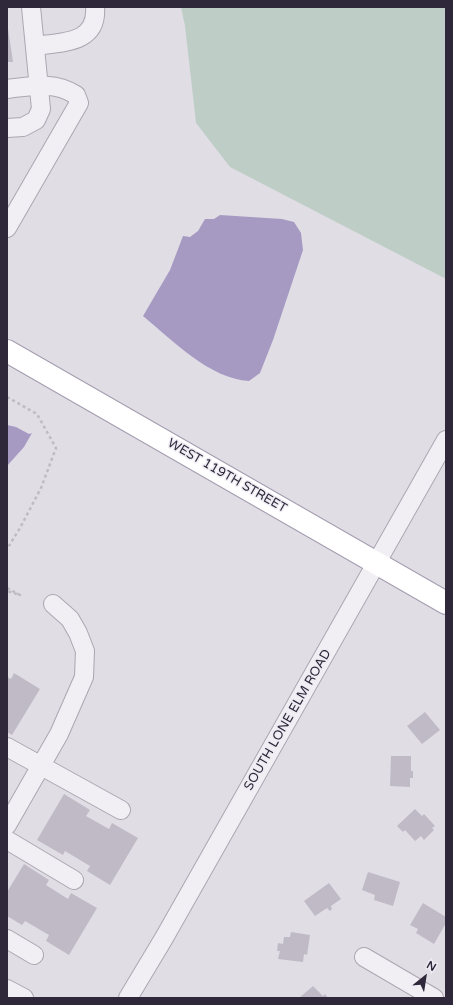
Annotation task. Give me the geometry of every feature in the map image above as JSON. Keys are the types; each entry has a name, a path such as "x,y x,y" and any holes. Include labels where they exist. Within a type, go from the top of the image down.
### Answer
{"main road":[{"name":"WEST 119TH STREET","path":"7,351 446,603"}],"street":[{"path":"7,128 23,127 36,120 41,109 31,7"},
{"path":"35,46 65,42 84,37 92,28 96,18 95,7"},
{"path":"7,90 39,85 56,87 68,90 76,95 78,103 7,228"},
{"name":"SOUTH LONE ELM ROAD","path":"128,998 164,938 446,440"},
{"path":"7,825 59,734 84,677 85,651 78,633 70,619 53,604"},
{"path":"7,747 120,810"},
{"path":"7,840 74,880"},
{"path":"7,939 34,955"},
{"path":"364,957 434,998"},
{"path":"7,988 24,998"}],"path":[{"path":"7,397 37,414 56,448 41,488 7,549"},
{"path":"7,588 20,595 7,591"}],"shaded area":[{"path":"181,7 446,7 446,279 230,167 196,123 185,26"},
{"path":"220,215 282,219 294,222 301,233 303,250 273,340 260,373 249,381 234,379 206,366 179,347 143,316 170,270 183,236 190,237 198,231 205,219 214,219"},
{"path":"7,425 16,427 29,434 32,433 24,447 7,466"}],"building":[{"path":"7,22 13,62 7,62"},
{"path":"14,673 40,689 12,735 7,732 7,677 11,679"},
{"path":"425,712 440,730 422,744 407,726"},
{"path":"391,756 411,756 411,771 413,771 413,778 410,778 410,787 390,786"},
{"path":"64,794 90,810 86,816 109,829 112,823 138,838 110,885 87,871 90,866 65,851 63,855 37,840"},
{"path":"415,809 422,816 424,814 435,826 432,828 434,830 424,840 421,836 415,841 405,830 403,832 397,826"},
{"path":"24,864 49,880 46,885 68,899 71,893 97,908 69,955 46,941 49,935 25,921 22,925 7,916 7,892"},
{"path":"368,872 400,882 393,906 374,900 375,895 362,890"},
{"path":"329,883 341,899 331,906 332,909 330,911 327,908 315,916 304,901"},
{"path":"423,903 446,917 446,923 434,944 416,933 418,929 410,925"},
{"path":"291,932 310,935 307,955 304,954 303,962 278,959 280,951 277,951 278,943 283,944 284,937 290,937"},
{"path":"313,986 323,996 325,994 328,998 299,998"}]}
